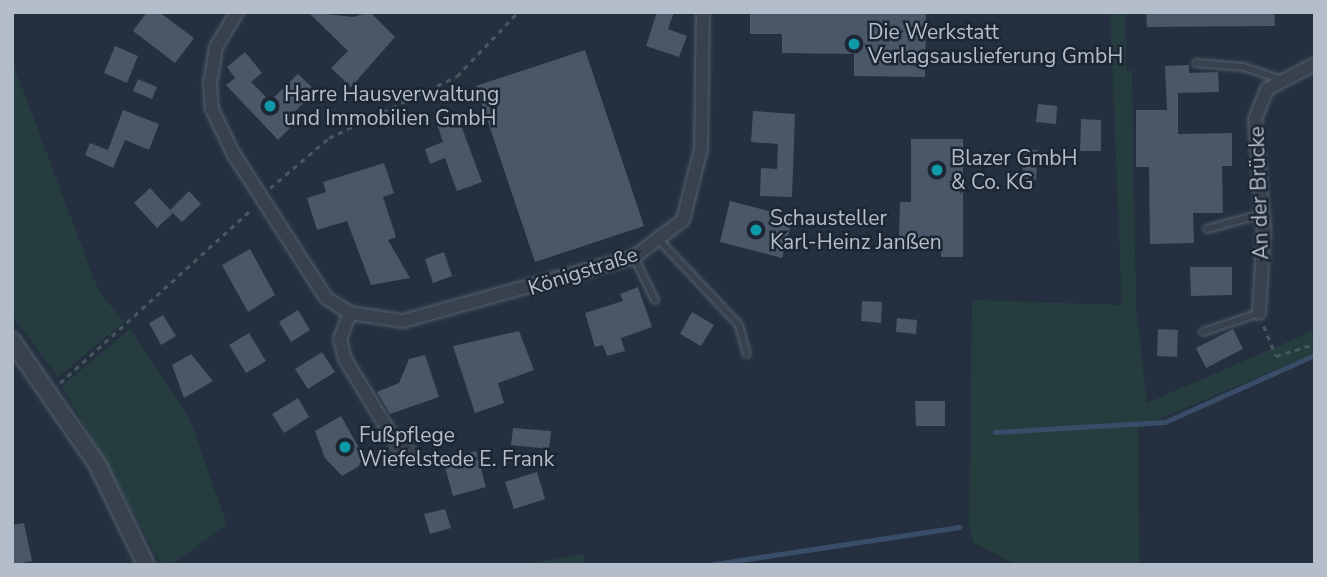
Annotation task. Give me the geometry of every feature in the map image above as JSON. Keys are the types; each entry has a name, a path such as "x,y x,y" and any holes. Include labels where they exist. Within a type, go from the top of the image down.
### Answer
{"street":[{"path":"237,12 216,47 210,100 309,279 350,313 341,339 345,359 398,446 409,451"},
{"name":"Königstraße","path":"350,313 403,321 634,257 661,242 683,220 701,149 703,12"},
{"path":"1279,79 1315,64"},
{"name":"An der Brücke","path":"1259,313 1261,214 1255,119 1279,79"},
{"path":"12,341 97,464 146,565"}],"lane":[{"path":"1196,63 1244,67 1279,79"},
{"path":"1208,229 1261,214"},
{"path":"661,242 739,324 747,354"},
{"path":"634,257 655,300"},
{"path":"1203,332 1259,313"}],"path":[{"path":"49,392 263,195 330,138 457,76 518,12"},
{"path":"1259,313 1276,356 1315,344"}],"green space":[{"path":"1110,12 1126,12 1126,70 1132,71 1136,307 1147,403 1315,330 1315,353 1138,428 1139,565 1017,565 974,543 969,529 972,300 1122,305"},
{"path":"12,61 98,290 124,322 58,377 12,316"},
{"path":"130,329 190,420 227,525 170,565 162,565 62,386"},
{"path":"584,554 584,565 520,565"}],"building":[{"path":"147,12 159,12 194,38 175,63 133,31"},
{"path":"308,12 353,17 370,12 395,37 351,87 331,68 348,51"},
{"path":"657,12 674,12 668,29 687,36 679,57 646,46"},
{"name":"Die Werkstatt Verlagsauslieferung GmbH","path":"750,12 926,12 925,77 854,76 854,54 782,53 782,34 750,34"},
{"name":"Die Werkstatt Verlagsauslieferung GmbH","path":"1146,12 1274,12 1275,26 1147,27"},
{"path":"115,46 138,56 127,83 104,73"},
{"path":"585,50 644,226 535,262 476,86"},
{"path":"245,52 262,73 251,82 270,101 298,74 316,91 288,118 294,124 278,140 226,85 235,78 227,67"},
{"path":"1189,65 1189,73 1218,72 1219,92 1178,93 1178,134 1232,133 1232,166 1222,166 1223,213 1193,213 1194,243 1150,244 1149,167 1136,167 1136,110 1167,110 1165,66"},
{"path":"138,79 157,87 152,99 133,91"},
{"path":"1038,104 1057,106 1056,124 1036,122"},
{"path":"123,110 159,124 149,150 125,140 113,168 85,155 90,143 108,150"},
{"path":"753,111 795,114 792,197 760,196 761,168 777,169 778,144 751,142"},
{"path":"458,117 482,182 457,191 445,158 430,164 425,149 443,142 437,124"},
{"path":"1081,119 1101,120 1101,151 1080,151"},
{"name":"Blazer GmbH & Co. KG","path":"911,139 963,139 963,257 941,257 941,238 899,238 900,202 911,202"},
{"path":"1024,149 1038,150 1036,180 1022,179"},
{"path":"384,163 394,193 383,197 396,237 388,240 410,278 371,285 347,221 317,230 307,198 326,192 323,182"},
{"path":"150,188 173,213 157,228 134,203"},
{"path":"189,191 201,204 182,222 170,210"},
{"name":"Schausteller Karl-Heinz Janßen","path":"730,201 793,217 782,258 720,242"},
{"path":"250,249 275,295 248,312 222,265"},
{"path":"444,252 452,276 433,283 425,259"},
{"path":"1190,267 1232,267 1232,295 1191,296"},
{"path":"638,287 652,327 621,338 625,351 607,356 603,345 595,347 585,313 623,301 620,294"},
{"path":"862,301 882,302 881,323 861,321"},
{"path":"298,310 310,330 291,342 279,322"},
{"path":"692,312 714,325 701,346 680,334"},
{"path":"163,315 176,336 161,345 149,323"},
{"path":"897,318 917,320 916,334 896,332"},
{"path":"1158,329 1178,330 1177,357 1157,356"},
{"path":"1233,329 1243,349 1206,368 1196,348"},
{"path":"519,331 534,370 498,383 504,403 475,413 453,346"},
{"path":"249,333 266,361 246,373 229,345"},
{"path":"322,352 335,372 308,389 295,369"},
{"path":"191,354 213,381 184,398 172,365"},
{"path":"425,355 439,397 390,414 377,392 399,383 409,359"},
{"path":"298,398 309,417 284,433 272,414"},
{"path":"915,401 945,401 945,426 916,426"},
{"name":"Fußpflege Wiefelstede E. Frank","path":"341,416 363,455 359,466 342,476 325,458 315,431"},
{"path":"513,428 551,431 549,449 511,445"},
{"path":"476,451 486,487 453,496 443,460"},
{"path":"537,472 545,499 514,509 505,482"},
{"path":"445,509 451,528 430,534 424,514"},
{"path":"24,523 32,561 12,565 12,525"}],"waterway":[{"path":"995,432 1165,422 1315,355"},
{"path":"708,565 959,527"}],"place":[{"name":"Die Werkstatt Verlagsauslieferung GmbH","path":"854,44"},
{"name":"Harre Hausverwaltung und Immobilien GmbH","path":"270,106"},
{"name":"Blazer GmbH & Co. KG","path":"937,170"},
{"name":"Schausteller Karl-Heinz Janßen","path":"756,230"},
{"name":"Fußpflege Wiefelstede E. Frank","path":"345,447"}]}
